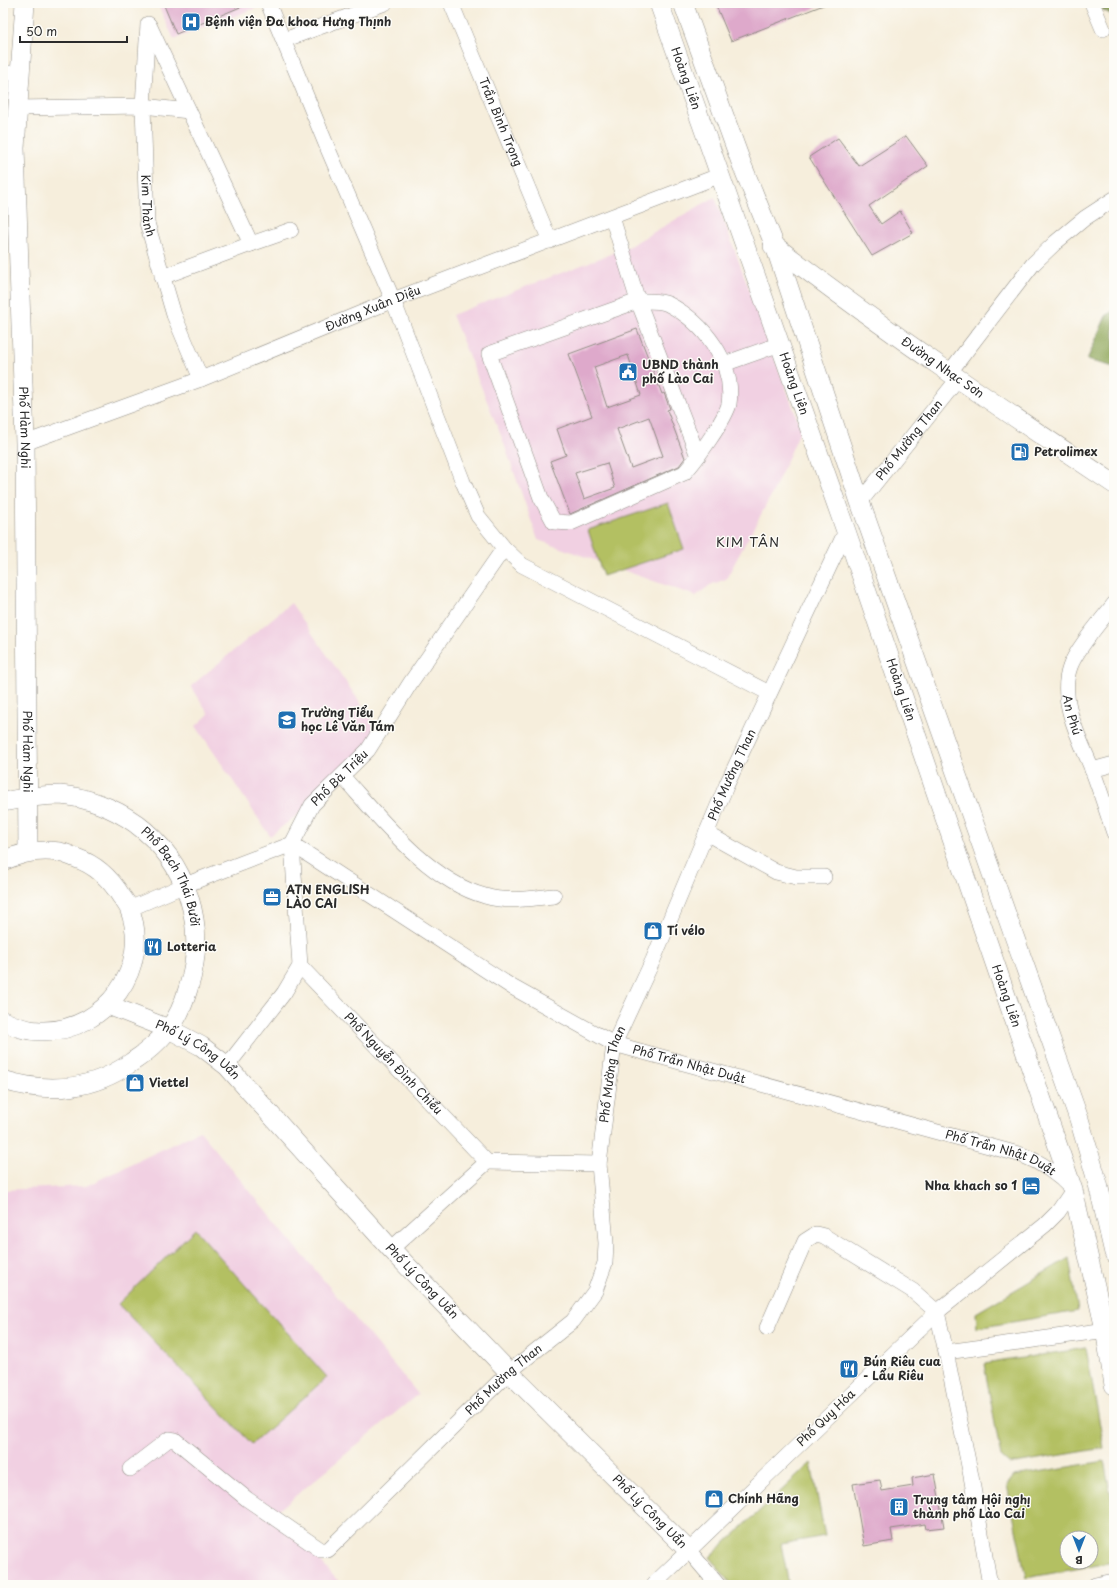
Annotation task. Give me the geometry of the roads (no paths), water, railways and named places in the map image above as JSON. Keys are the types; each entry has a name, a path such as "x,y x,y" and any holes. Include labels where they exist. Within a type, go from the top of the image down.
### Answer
{"main road":[{"name":"Phố Hàm Nghi","path":"12,854 28,797 26,443 15,148 17,108 11,73 25,3"},
{"name":"Hoàng Liên","path":"659,3 846,531 1073,1190 1109,1329 1114,1385"},
{"name":"Hoàng Liên","path":"683,3 742,165 775,246 860,502 1079,1119 1098,1184 1114,1253"},
{"path":"721,175 742,165"},
{"path":"747,250 775,246"},
{"name":"Đường Nhạc Sơn","path":"775,246 837,294 953,376 1114,484"},
{"path":"780,344 804,335"},
{"path":"846,531 860,502"},
{"name":"Phố Bạch Thái Bưởi","path":"3,802 28,797 61,795 92,802 122,814 148,833 170,858 184,885 194,914 197,944 193,973 189,987 184,1001 169,1029 147,1051 120,1070 89,1083 56,1089 23,1086 3,1080"},
{"path":"3,1021 20,1028 43,1032 67,1028 89,1019 108,1005 124,984 133,960 135,934 129,909 113,882 89,862 59,852 12,854"},
{"name":"Phố Lý Công Uẩn","path":"108,1005 169,1029 201,1046 227,1066 391,1249 509,1372 689,1551"},
{"path":"1073,1190 1098,1184"}],"street":[{"path":"268,3 328,149 393,300 463,482 478,516 504,548 522,564 769,693"},
{"path":"284,40 384,3"},
{"name":"Trần Bình Trọng","path":"451,3 550,241"},
{"path":"1092,3 1103,29"},
{"name":"Kim Thành","path":"189,111 148,24 143,106 146,223 174,315 201,379"},
{"path":"17,108 143,106 189,111 251,244"},
{"name":"Đường Xuân Diệu","path":"26,443 201,379 393,300 721,175"},
{"name":"Phố Mường Than","path":"860,502 1033,264 1056,242 1085,218 1114,199"},
{"path":"612,217 638,301 698,456"},
{"path":"162,277 291,230"},
{"path":"638,301 666,304 697,323 719,352 724,364 729,384 729,405 724,416 698,456 684,473 571,523 554,522 540,498 489,354 638,301"},
{"path":"724,364 780,344"},
{"name":"Phố Mường Than","path":"130,1469 169,1439 176,1440 247,1499 321,1550 328,1550 509,1372 573,1321 595,1291 605,1263 606,1243 599,1164 614,1044 653,960 727,784 846,531"},
{"name":"Phố Bà Triệu","path":"292,844 312,805 368,750 411,682 504,548"},
{"name":"An Phú","path":"1114,604 1070,666 1067,681 1068,706 1074,726 1092,770 1114,833"},
{"path":"1092,770 1114,764"},
{"path":"342,776 391,831 428,865 453,884 485,896 513,900 554,896"},
{"path":"706,833 776,872 796,877 824,877"},
{"path":"129,909 184,885 292,844 300,966 284,993 227,1066"},
{"name":"Phố Trần Nhật Duật","path":"292,844 512,987 614,1044 1022,1155 1036,1160 1048,1167 1073,1190"},
{"name":"Phố Nguyễn Đình Chiểu","path":"300,966 487,1162"},
{"path":"391,1249 487,1162 599,1164"},
{"name":"Phố Quy Hóa","path":"653,1585 937,1312 1040,1230 1058,1212 1073,1190"},
{"path":"767,1328 805,1241 816,1234 824,1236 914,1291 937,1312 971,1476 990,1585"},
{"path":"946,1352 1109,1329"},
{"name":"Phố Lý Công Uẩn","path":"689,1551 718,1585"},
{"path":"1095,1585 1114,1581"}],"place":[{"name":"Bệnh viện Đa khoa Hưng Thịnh","path":"191,22"},
{"name":"UBND thành phố Lào Cai","path":"628,372"},
{"name":"Petrolimex","path":"1020,452"},
{"name":"Trường Tiểu học Lê Văn Tám","path":"287,720"},
{"name":"ATN ENGLISH LÀO CAI","path":"272,897"},
{"name":"Tí vélo","path":"653,931"},
{"name":"Lotteria","path":"153,947"},
{"name":"Viettel","path":"135,1083"},
{"name":"Nha khach so 1","path":"1031,1186"},
{"name":"Bún Riêu cua - Lẩu Riêu","path":"849,1369"},
{"name":"Chính Hãng","path":"714,1499"},
{"name":"Trung tâm Hội nghị thành phố Lào Cai","path":"899,1507"}],"district":[{"name":"KIM TÂN","path":"748,542"}]}
